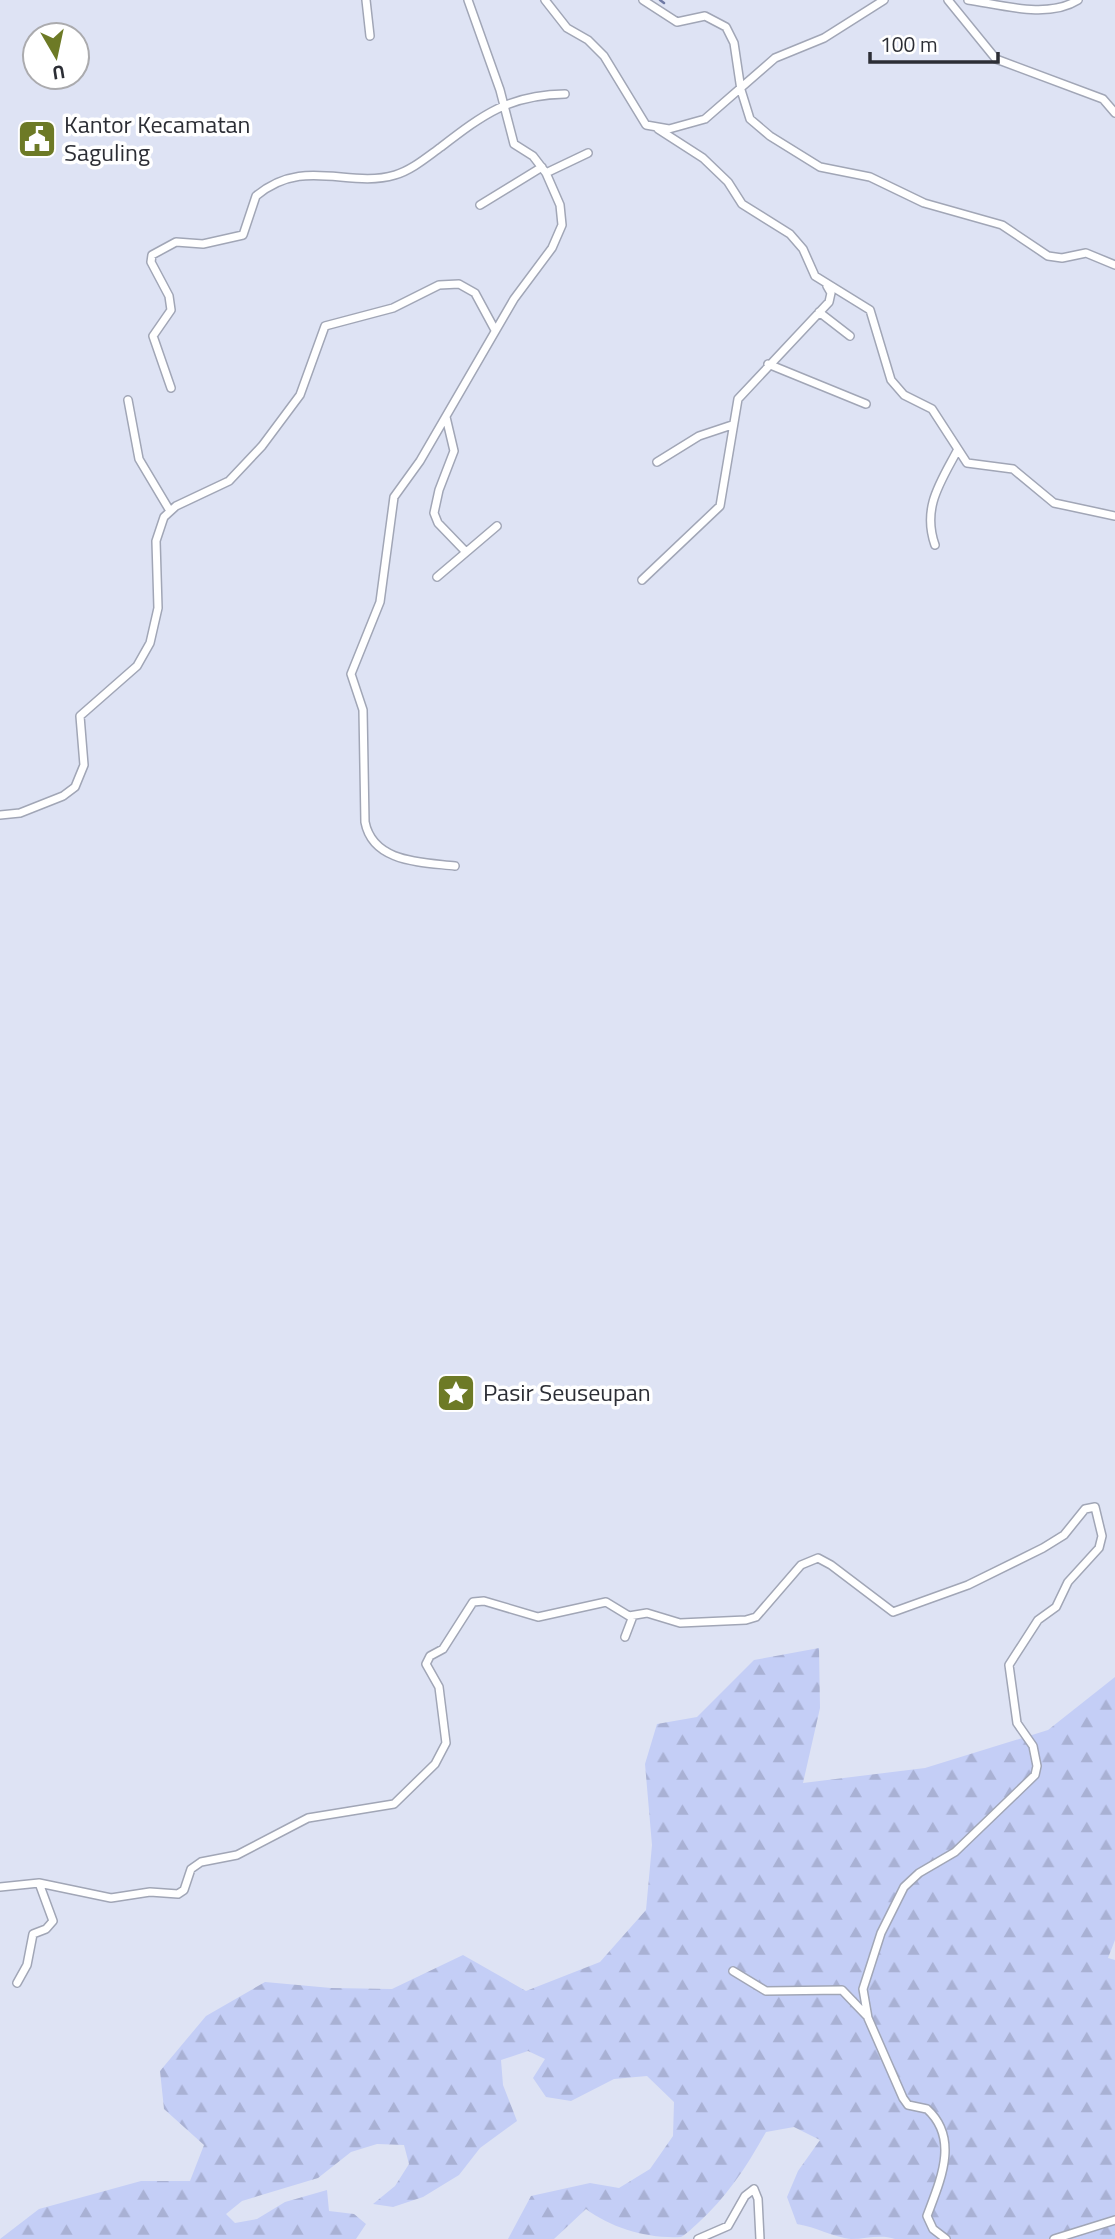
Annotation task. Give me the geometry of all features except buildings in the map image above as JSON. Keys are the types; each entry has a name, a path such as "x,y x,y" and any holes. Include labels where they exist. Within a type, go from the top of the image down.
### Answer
{"street":[{"path":"366,0 370,36"},
{"path":"455,866 399,858 381,849 371,839 365,822 363,707 351,677 357,655 380,602 395,493 415,469 495,330 514,299 545,259 561,229 560,205 544,170 531,155 514,146 504,103 468,0"},
{"path":"545,0 567,28 598,48 643,122 703,158 728,182 742,204 790,234 803,249 814,274 870,310 891,380 904,396 932,409 957,451 970,464 1017,471 1046,499 1060,506 1115,516"},
{"path":"643,0 674,21 705,16 726,27 734,43 741,90 754,124 825,170 870,177 924,203 996,223 1048,256 1059,258 1089,253 1115,265"},
{"path":"657,129 678,128 698,122 741,90 775,58 824,38 884,0"},
{"path":"948,0 996,59 1103,99 1115,113"},
{"path":"968,0 1051,10 1065,8 1078,0"},
{"path":"171,388 153,336 158,326 170,315 170,302 151,262 152,255 177,242 203,244 241,236 246,230 256,196 283,182 314,174 371,179 401,173 504,103 536,95 565,94"},
{"path":"480,205 544,170 588,153"},
{"path":"642,580 720,506 726,484 732,425 741,393 831,299 825,282"},
{"path":"0,815 20,813 43,801 63,796 79,781 84,760 80,717 137,666 155,628 158,608 156,541 160,523 170,511 223,485 262,446 300,395 322,330 327,324 393,308 439,285 459,284 475,293 495,330"},
{"path":"818,312 850,336"},
{"path":"768,364 866,404"},
{"path":"128,400 139,459 170,511"},
{"path":"446,417 454,454 439,490 434,513 438,523 465,551"},
{"path":"657,462 699,436 732,425"},
{"path":"935,545 930,532 929,508 957,451"},
{"path":"437,577 497,526"},
{"path":"0,1887 39,1883 105,1898 150,1892 178,1894 184,1890 191,1869 201,1862 237,1855 308,1818 397,1802 435,1764 444,1750 447,1739 439,1687 426,1664 430,1656 443,1649 473,1602 484,1601 538,1617 606,1602 633,1616 647,1613 680,1623 752,1619 801,1564 818,1558 831,1564 887,1611 894,1612 968,1585 1010,1565 1064,1535 1085,1509 1097,1509 1102,1536 1099,1548 1068,1583 1056,1606 1038,1620 1009,1665 1017,1725 1030,1738 1037,1771 955,1852 919,1873 902,1891 881,1933 863,1985 868,2018 905,2102 927,2109 944,2132 943,2172 927,2216 933,2229 946,2239"},
{"path":"625,1637 633,1616"},
{"path":"17,1983 27,1965 33,1934 46,1929 53,1921 39,1883"},
{"path":"733,1971 766,1991 842,1990 868,2018"},
{"path":"698,2239 728,2226 745,2196 754,2189 758,2199 760,2239"},
{"path":"1054,2239 1115,2220"}],"green space":[{"path":"819,1648 820,1708 803,1783 925,1768 1048,1730 1115,1677 1115,1940 1108,1958 1115,1960 1115,2239 851,2239 797,2224 787,2197 798,2171 820,2140 794,2127 766,2132 727,2192 681,2237 631,2231 607,2222 586,2209 554,2239 508,2239 531,2196 590,2183 619,2188 650,2169 673,2136 674,2102 647,2076 614,2079 571,2101 546,2097 533,2078 545,2059 528,2051 501,2060 503,2085 517,2121 480,2148 459,2175 423,2197 393,2207 373,2204 395,2186 409,2164 404,2145 377,2144 351,2152 318,2178 242,2201 226,2214 235,2223 257,2219 285,2202 327,2190 329,2211 354,2214 366,2224 356,2239 0,2239 39,2209 141,2181 190,2181 204,2145 164,2109 160,2071 206,2016 265,1982 331,1988 392,1989 463,1955 526,1991 600,1962 646,1910 652,1845 645,1764 657,1724 697,1717 754,1660"}],"waterway":[{"path":"660,0 664,3"}],"place":[{"name":"Kantor Kecamatan Saguling","path":"37,139"},
{"name":"Pasir Seuseupan","path":"456,1393"}]}
